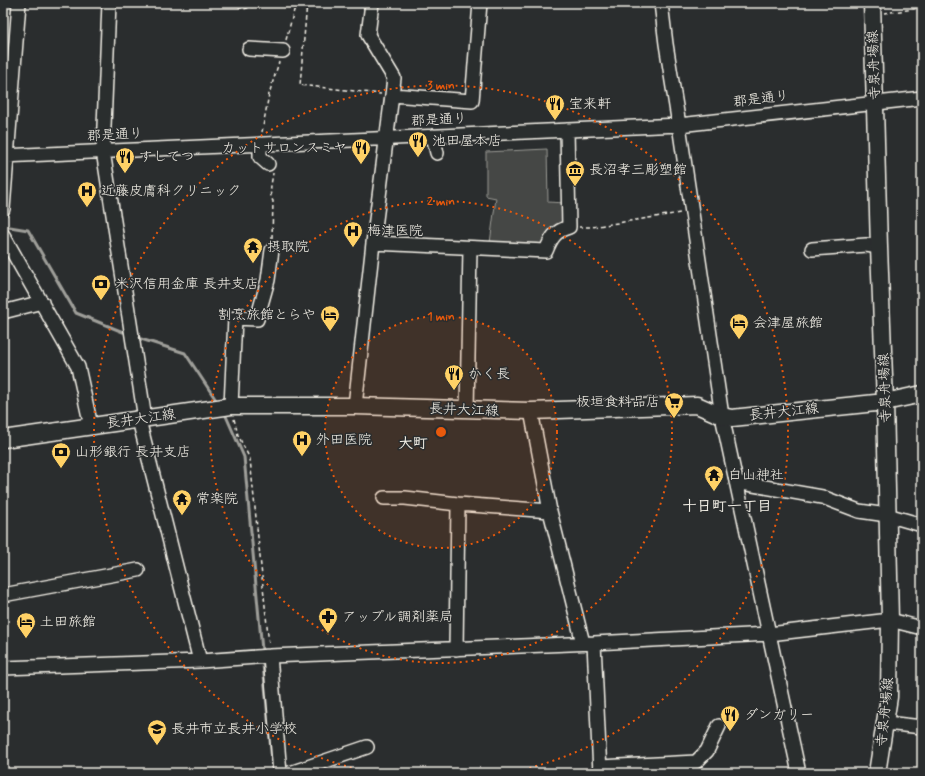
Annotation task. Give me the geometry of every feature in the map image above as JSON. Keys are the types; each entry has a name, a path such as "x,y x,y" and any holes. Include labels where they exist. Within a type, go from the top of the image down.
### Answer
{"main road":[{"name":"寺泉舟場線","path":"872,9 879,247 886,402 890,620 889,697 877,773"},
{"name":"長井大江線","path":"3,439 231,406 355,406 531,411 697,405 722,416 732,418 886,402 922,394"}],"street":[{"path":"3,209 5,156 19,3"},
{"path":"108,3 103,151 142,419 200,661"},
{"path":"355,406 373,243 394,78 368,35 372,3"},
{"path":"392,95 472,101 480,3"},
{"path":"661,3 722,416 799,773"},
{"path":"249,49 283,51"},
{"name":"郡是通り","path":"5,156 679,125 875,102 922,98"},
{"path":"373,243 546,251 550,238 560,230 569,227 566,130"},
{"path":"433,136 437,153"},
{"path":"260,144 260,158 268,164"},
{"path":"3,235 78,367 91,426"},
{"path":"812,249 866,245 879,247"},
{"path":"467,410 470,248"},
{"path":"231,406 235,318 257,319 268,280 272,250"},
{"path":"3,312 42,302"},
{"path":"531,411 550,511 588,643 600,770 696,762 707,751 720,726"},
{"path":"736,482 822,497 859,511 887,515 922,525"},
{"path":"384,498 405,498 458,504 550,511"},
{"path":"456,649 458,504"},
{"path":"3,595 138,570"},
{"path":"3,668 200,661 270,656 769,634 890,620 922,628"},
{"path":"270,656 280,773"},
{"path":"886,723 922,727"},
{"path":"290,773 367,748"}],"path":[{"path":"232,3 243,9 264,4 294,6"},
{"path":"260,144 269,94 290,30 294,6 296,3"},
{"path":"307,3 300,85 392,95"},
{"path":"872,9 922,8"},
{"path":"268,164 273,167 270,189 271,198 273,201 272,250"},
{"path":"569,227 592,227 692,211"},
{"path":"231,406 238,435 250,459 270,656"}],"shaded area":[{"path":"547,149 548,202 565,203 565,219 551,231 543,245 490,243 496,198 486,196 486,152"}],"waterway":[{"path":"4,226 28,230 76,313 123,332"},
{"path":"141,339 185,353 216,400"},
{"path":"226,416 244,457 262,650"},
{"path":"263,664 273,773"}],"place":[{"name":"宝来軒","path":"555,121"},
{"name":"池田屋本店","path":"418,158"},
{"name":"カットサロンスミヤ","path":"361,165"},
{"name":"すしてつ","path":"125,174"},
{"name":"長沼孝三彫塑館","path":"575,187"},
{"name":"近藤皮膚科クリニック","path":"87,208"},
{"name":"梅津医院","path":"353,248"},
{"name":"摂取院","path":"253,264"},
{"name":"米沢信用金庫 長井支店","path":"101,301"},
{"name":"割烹旅館とらや","path":"330,332"},
{"name":"会津屋旅館","path":"739,340"},
{"name":"かく長","path":"454,391"},
{"name":"板垣食料品店","path":"674,419"},
{"name":"外田医院","path":"302,457"},
{"name":"山形銀行 長井支店","path":"61,469"},
{"name":"白山神社","path":"714,492"},
{"name":"常楽院","path":"182,516"},
{"name":"アップル調剤薬局","path":"328,634"},
{"name":"土田旅館","path":"26,639"},
{"name":"ダンガリー","path":"730,732"},
{"name":"長井市立長井小学校","path":"157,746"}],"district":[{"name":"大町","path":"413,444"},
{"name":"十日町一丁目","path":"727,507"}]}
